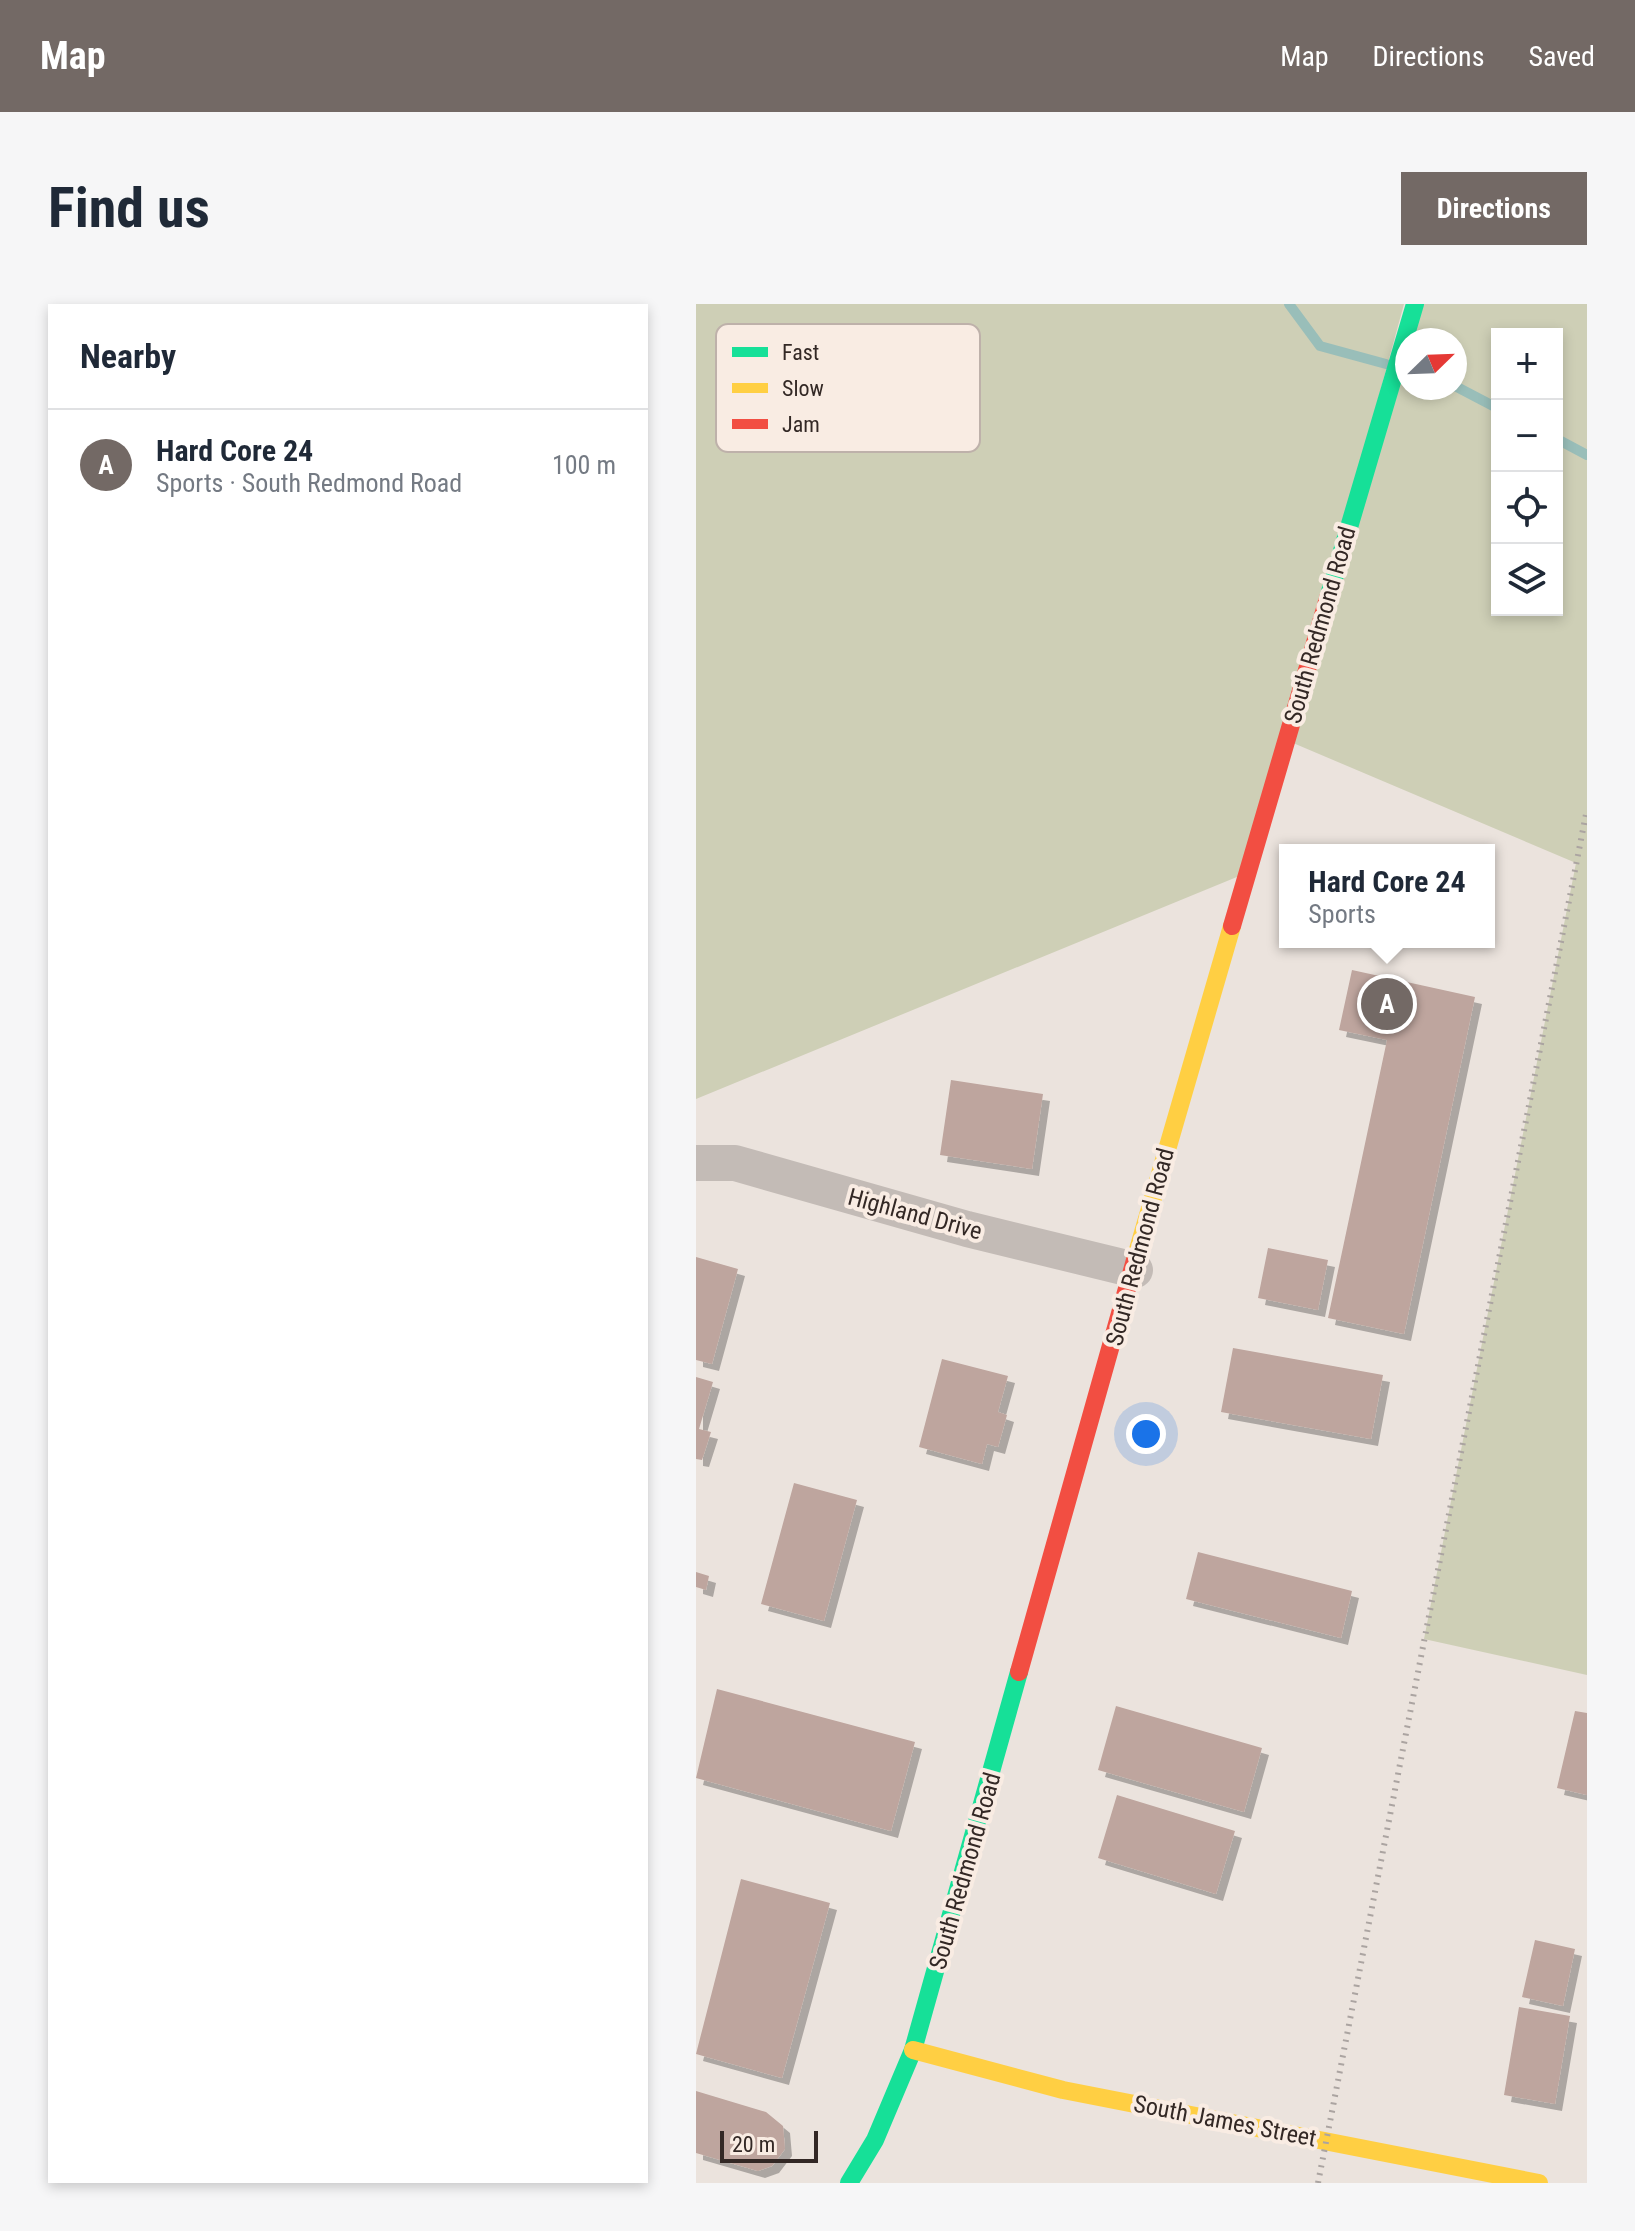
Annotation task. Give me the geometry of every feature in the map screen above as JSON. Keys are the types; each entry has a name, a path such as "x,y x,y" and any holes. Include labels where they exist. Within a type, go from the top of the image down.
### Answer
{"street":[{"name":"South Redmond Road","path":"849,2183 875,2140 913,2050 1317,633 1415,304"},
{"name":"Highland Drive","path":"696,1163 735,1163 967,1229 1135,1270"},
{"name":"South James Street","path":"913,2050 1063,2090 1539,2183"}],"green space":[{"path":"696,304 1404,304 1249,872 696,1099"},
{"path":"1411,304 1587,304 1587,1675 1424,1639 1576,863 1286,740 1395,360 1395,400 1467,400 1467,328 1404,328"}],"building":[{"path":"1352,970 1475,997 1404,1334 1328,1318 1387,1040 1339,1030"},
{"path":"951,1080 1043,1094 1032,1169 940,1155"},
{"path":"1268,1248 1328,1260 1318,1310 1258,1298"},
{"path":"696,1257 738,1269 712,1364 696,1360"},
{"path":"1233,1348 1383,1375 1371,1439 1221,1412"},
{"path":"942,1359 1008,1376 998,1412 1007,1415 998,1447 987,1444 982,1464 919,1447"},
{"path":"696,1377 713,1382 699,1429 711,1432 702,1460 696,1459"},
{"path":"794,1483 857,1500 824,1621 761,1604"},
{"path":"1198,1552 1352,1591 1341,1638 1186,1599"},
{"path":"696,1572 709,1576 706,1590 696,1587"},
{"path":"717,1689 915,1742 891,1831 696,1778"},
{"path":"1116,1706 1262,1748 1244,1812 1098,1770"},
{"path":"1575,1711 1587,1713 1587,1795 1557,1788"},
{"path":"1117,1795 1235,1831 1216,1894 1098,1858"},
{"path":"741,1879 830,1903 782,2078 696,2054"},
{"path":"1535,1940 1575,1949 1563,2006 1522,1997"},
{"path":"1519,2007 1570,2016 1555,2104 1504,2095"},
{"path":"696,2091 766,2112 783,2126 785,2149 772,2166 758,2171 696,2153"}],"waterway":[{"path":"1289,304 1320,346 1386,364"},
{"path":"1467,392 1491,405"},
{"path":"1563,442 1587,455"}],"railway":[{"path":"1318,2183 1587,809"}],"traffic: fast":[{"path":"1329,595 1415,304"},
{"path":"849,2183 875,2140 913,2050 1019,1672"}],"traffic: slow":[{"path":"1135,1260 1232,926"},
{"path":"913,2050 1063,2090 1539,2183"}],"traffic: jam":[{"path":"1232,926 1329,595"},
{"path":"1019,1672 1135,1260"}],"place":[{"name":"Hard Core 24","path":"1387,1004"}]}
